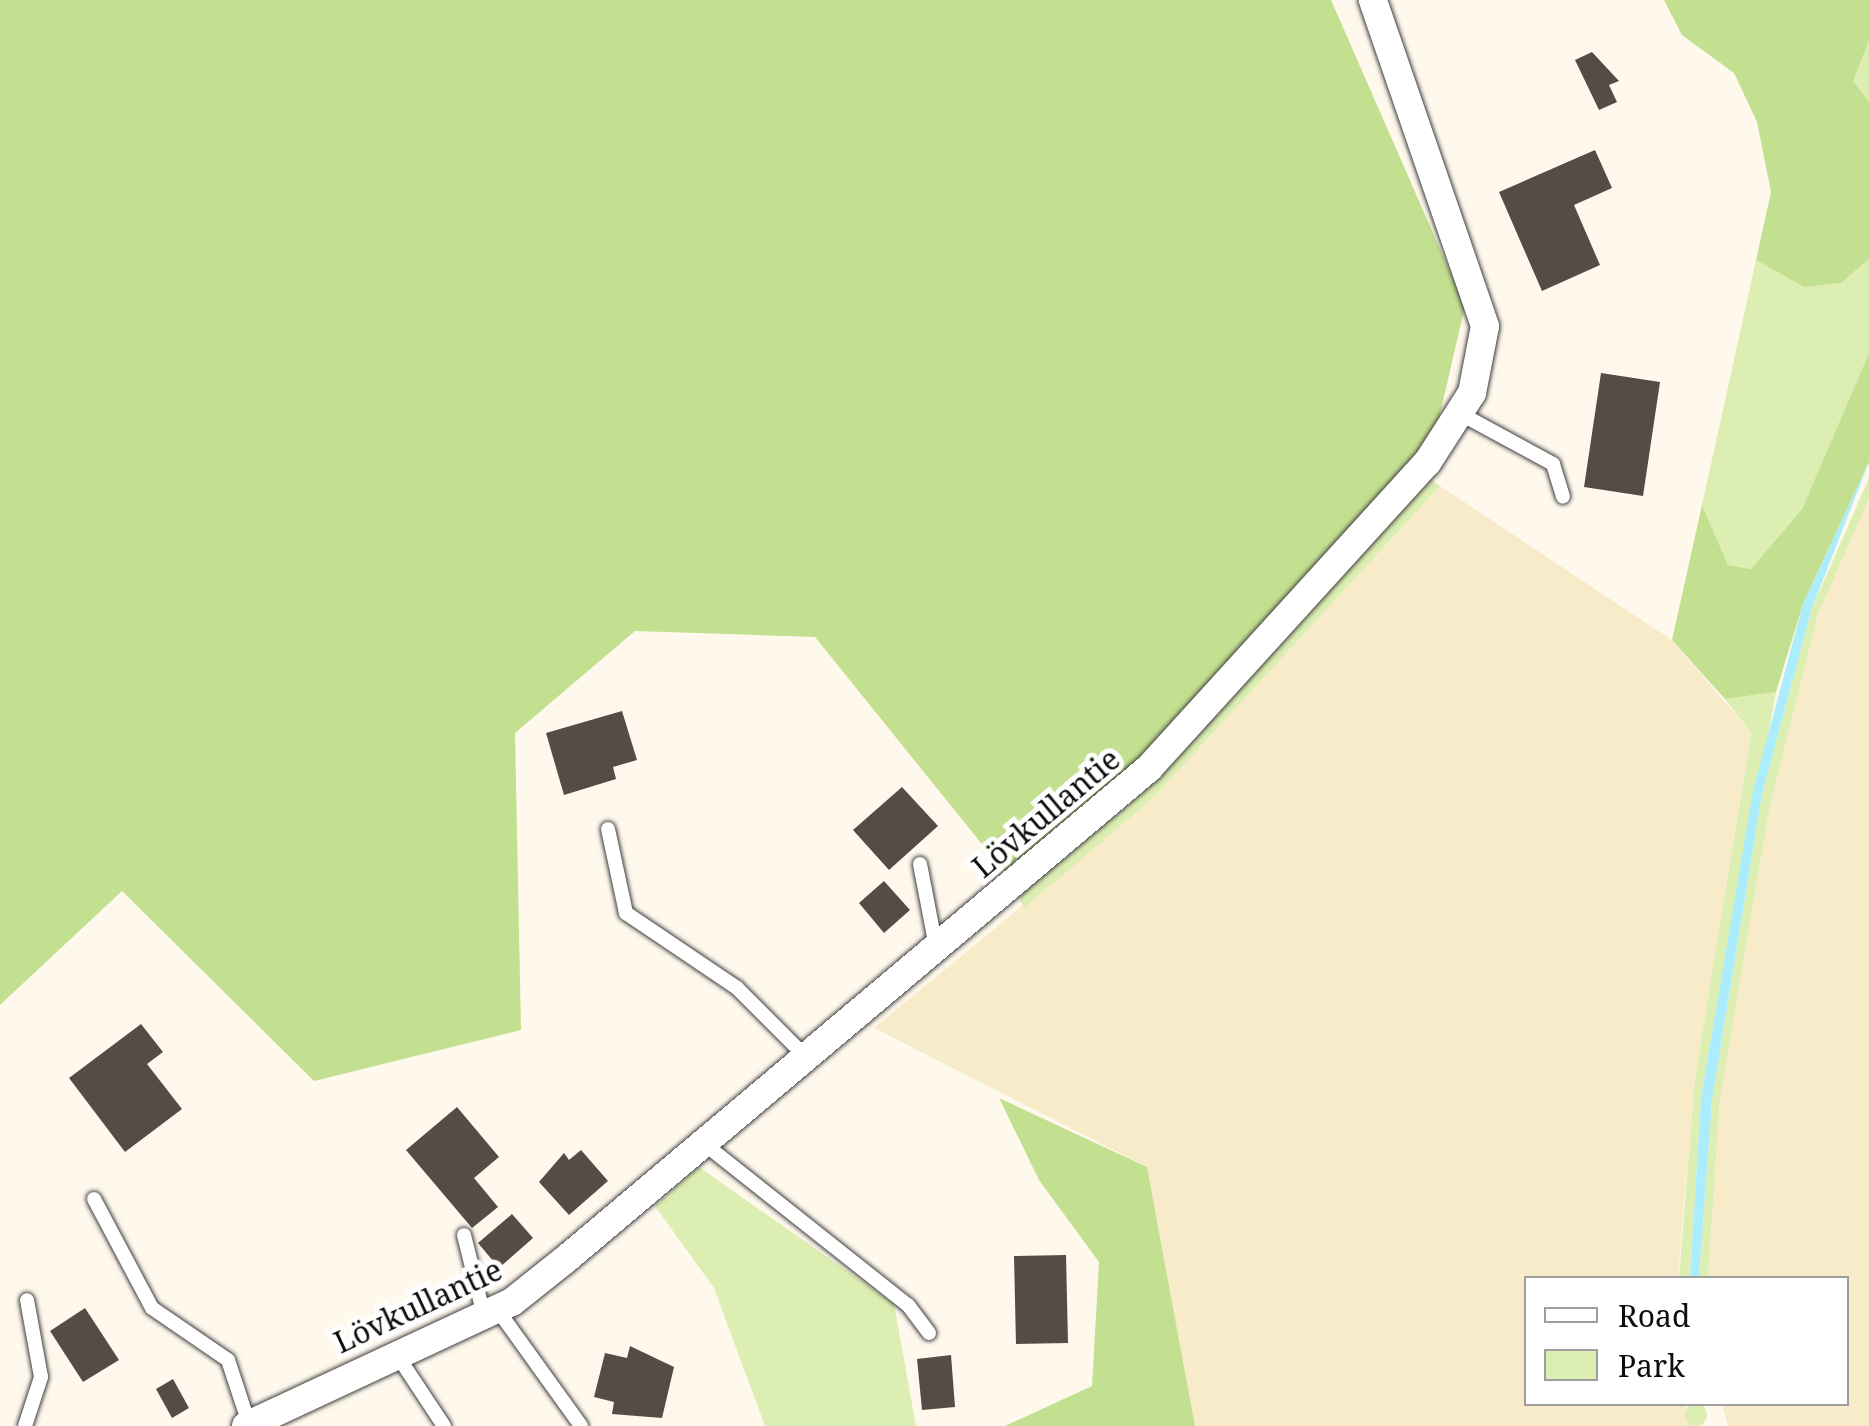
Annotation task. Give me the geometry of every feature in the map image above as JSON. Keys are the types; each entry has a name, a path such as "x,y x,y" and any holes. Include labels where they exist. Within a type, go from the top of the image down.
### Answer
{"street":[{"name":"Lövkullantie","path":"248,1425 393,1350 490,1313 936,948 1149,768 1461,414 1485,326 1478,288 1373,0"}],"lane":[{"path":"1461,414 1553,464 1563,497"},
{"path":"608,829 626,913 737,988 804,1056"},
{"path":"920,864 936,948"},
{"path":"701,1142 908,1305 929,1333"},
{"path":"94,1199 152,1308 228,1360 248,1425"},
{"path":"464,1236 490,1313 581,1426"},
{"path":"25,1426 41,1377 27,1300"},
{"path":"393,1350 444,1426"}],"shaded area":[{"path":"1440,486 1672,640 1751,732 1695,1078 1678,1276 1524,1276 1524,1406 1686,1406 1693,1426 1195,1426 1147,1167 874,1028 1154,797"},
{"path":"1869,499 1869,1426 1728,1426 1723,1406 1849,1406 1849,1276 1708,1276 1720,1098 1770,806 1818,614"}],"green space":[{"path":"0,0 1331,0 1465,306 1437,427 1413,467 1148,758 1010,879 815,637 635,631 515,733 521,1030 314,1081 122,891 0,1005"},
{"path":"1664,0 1869,0 1869,41 1853,81 1869,101 1869,259 1841,283 1804,287 1756,260 1771,192 1757,122 1734,73 1682,35"},
{"path":"1869,41 1869,101 1853,81"},
{"path":"1869,259 1869,353 1802,509 1751,569 1728,565 1702,505 1756,260 1804,287 1841,283"},
{"path":"1869,353 1869,462 1803,604 1776,692 1725,699 1672,640 1702,505 1728,565 1751,569 1802,509"},
{"path":"1427,477 1440,486 1154,797 1024,908 1018,896 1143,793"},
{"path":"1869,478 1869,499 1818,614 1770,806 1720,1098 1708,1276 1699,1276 1712,1100 1762,794 1812,608"},
{"path":"1776,692 1701,1098 1690,1276 1679,1276 1695,1078 1751,733 1725,699"},
{"path":"999,1098 1147,1167 1195,1426 1005,1426 1092,1386 1099,1262 1039,1180"},
{"path":"699,1167 894,1304 916,1426 765,1426 714,1288 655,1206"},
{"path":"1702,1406 1706,1411 1704,1423 1688,1423 1688,1407"}],"water":[{"path":"1869,462 1812,608 1762,794 1712,1100 1699,1276 1690,1276 1701,1098 1753,791 1803,604"}],"building":[{"path":"1592,52 1619,81 1609,85 1617,102 1599,110 1575,60"},
{"path":"1595,150 1612,188 1574,205 1600,265 1542,291 1499,192"},
{"path":"1601,373 1660,382 1643,496 1584,487"},
{"path":"622,711 637,760 613,767 616,779 564,795 546,733"},
{"path":"902,787 938,826 889,870 853,830"},
{"path":"884,881 910,910 884,933 859,903"},
{"path":"141,1024 163,1052 147,1064 182,1109 125,1152 69,1078"},
{"path":"457,1107 499,1157 474,1178 498,1207 472,1228 406,1150"},
{"path":"581,1150 608,1181 569,1215 539,1182 564,1153 569,1160"},
{"path":"512,1214 533,1238 499,1268 478,1243"},
{"path":"1066,1255 1068,1343 1016,1344 1014,1256"},
{"path":"85,1308 119,1360 83,1382 50,1331"},
{"path":"630,1346 674,1367 662,1418 612,1414 614,1402 594,1397 605,1353 627,1358"},
{"path":"951,1355 955,1407 922,1410 917,1359"},
{"path":"173,1379 189,1408 172,1418 156,1389"}]}
